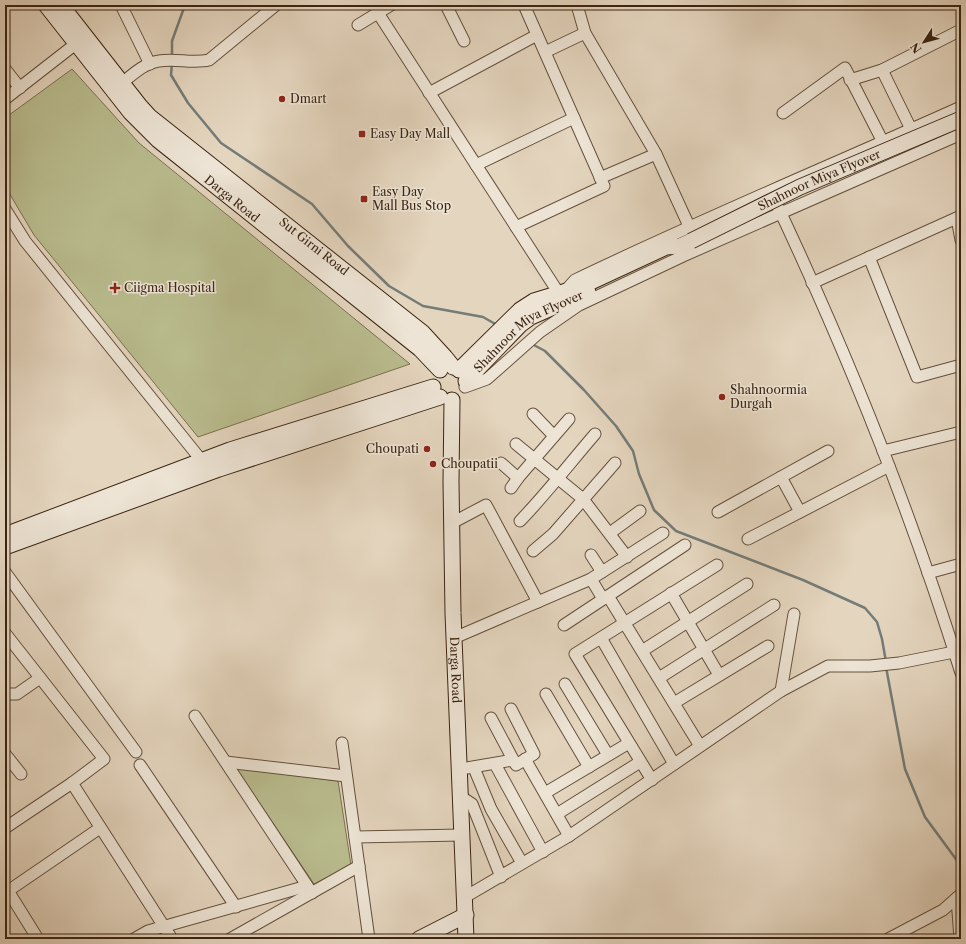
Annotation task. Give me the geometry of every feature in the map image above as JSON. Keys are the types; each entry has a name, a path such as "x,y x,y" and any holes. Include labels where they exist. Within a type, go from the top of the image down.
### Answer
{"main road":[{"name":"Darga Road","path":"46,5 81,40 117,87 131,113 158,140 420,349 456,375"},
{"path":"61,5 81,40"},
{"name":"Shahnoor Miya Flyover","path":"456,375 480,367 520,325 531,317 674,252 680,246 800,187 961,119"},
{"name":"Shahnoor Miya Flyover","path":"456,375 520,310 534,301 568,290 666,247 680,246"},
{"path":"8,537 204,467 442,395 463,393 456,375 433,380 442,395"},
{"name":"Darga Road","path":"442,395 452,523 458,768 466,939"},
{"path":"419,939 466,915"}],"street":[{"path":"117,87 154,63 199,63 209,60 276,5"},
{"path":"358,25 391,5"},
{"path":"446,5 464,41"},
{"path":"516,227 604,186 524,5"},
{"path":"577,5 585,33 656,154 689,226"},
{"path":"124,7 154,63"},
{"path":"378,13 516,227 568,290 575,280 689,226 771,192 961,107"},
{"path":"850,80 882,70 961,30"},
{"path":"545,52 585,33"},
{"path":"429,93 537,35"},
{"path":"5,99 81,40"},
{"path":"783,113 845,68 883,142"},
{"path":"5,69 20,88"},
{"path":"882,70 911,129"},
{"path":"476,165 574,118"},
{"path":"456,375 487,379 540,332 579,305 683,256 961,134"},
{"path":"600,178 656,154"},
{"path":"771,192 812,283 901,493 960,668"},
{"path":"5,209 25,241 204,467"},
{"path":"812,283 959,217 961,240"},
{"path":"869,257 917,377 961,365"},
{"path":"533,414 554,436"},
{"path":"511,488 534,458 569,419"},
{"path":"883,452 961,432"},
{"path":"520,521 548,492 557,478 595,434"},
{"path":"516,444 583,499 610,532 627,557"},
{"path":"718,512 828,452"},
{"path":"501,463 518,478"},
{"path":"533,551 553,534 615,463"},
{"path":"748,539 889,466"},
{"path":"781,477 800,512"},
{"path":"452,523 486,505 538,602"},
{"path":"610,532 640,511"},
{"path":"454,638 591,579 663,533"},
{"path":"564,625 684,545"},
{"path":"591,555 602,572"},
{"path":"928,573 961,564"},
{"path":"652,780 575,654 717,565"},
{"path":"5,572 136,752"},
{"path":"591,579 625,622 700,746"},
{"path":"642,651 747,584"},
{"path":"671,593 719,675"},
{"path":"659,678 774,605"},
{"path":"781,691 794,614"},
{"path":"5,633 104,759 72,783 5,828"},
{"path":"601,638 674,764"},
{"path":"674,703 768,646"},
{"path":"465,897 570,836 781,691 828,666 870,666 899,663 954,652"},
{"path":"5,694 17,694 40,678"},
{"path":"565,684 608,755"},
{"path":"546,694 589,767"},
{"path":"491,718 516,765 534,754 511,709"},
{"path":"195,716 310,889"},
{"path":"342,743 368,939"},
{"path":"545,793 629,743"},
{"path":"5,754 21,774"},
{"path":"525,759 570,836"},
{"path":"458,768 474,768 513,760"},
{"path":"226,762 346,776"},
{"path":"557,814 640,762"},
{"path":"495,764 543,852"},
{"path":"140,765 236,907"},
{"path":"474,768 491,809 522,863"},
{"path":"72,783 172,939"},
{"path":"460,796 472,804 501,877"},
{"path":"38,939 6,888 100,828"},
{"path":"355,837 462,835"},
{"path":"230,939 310,889 358,866"},
{"path":"134,939 148,931 310,889"},
{"path":"888,939 943,910 959,896"},
{"path":"959,896 960,939"}],"green space":[{"path":"72,69 139,143 410,364 198,437 34,235 5,186 5,118"},
{"path":"236,768 338,781 351,865 314,884"}],"waterway":[{"path":"172,56 172,41 185,5"},
{"path":"172,63 171,75 188,103 221,143 312,204 348,246 389,286 423,306 483,317 497,325"},
{"path":"532,344 545,351 584,390 616,426 633,451 639,474 654,510 676,531 803,580 865,608 877,622 886,662"},
{"path":"886,667 905,769 925,817 961,866"}],"place":[{"name":"Dmart","path":"282,99"},
{"name":"Easy Day Mall","path":"362,134"},
{"name":"Easy Day Mall Bus Stop","path":"364,199"},
{"name":"Ciigma Hospital","path":"115,288"},
{"name":"Shahnoormia Durgah","path":"722,397"},
{"name":"Choupati","path":"427,449"},
{"name":"Choupatii","path":"433,464"}]}
